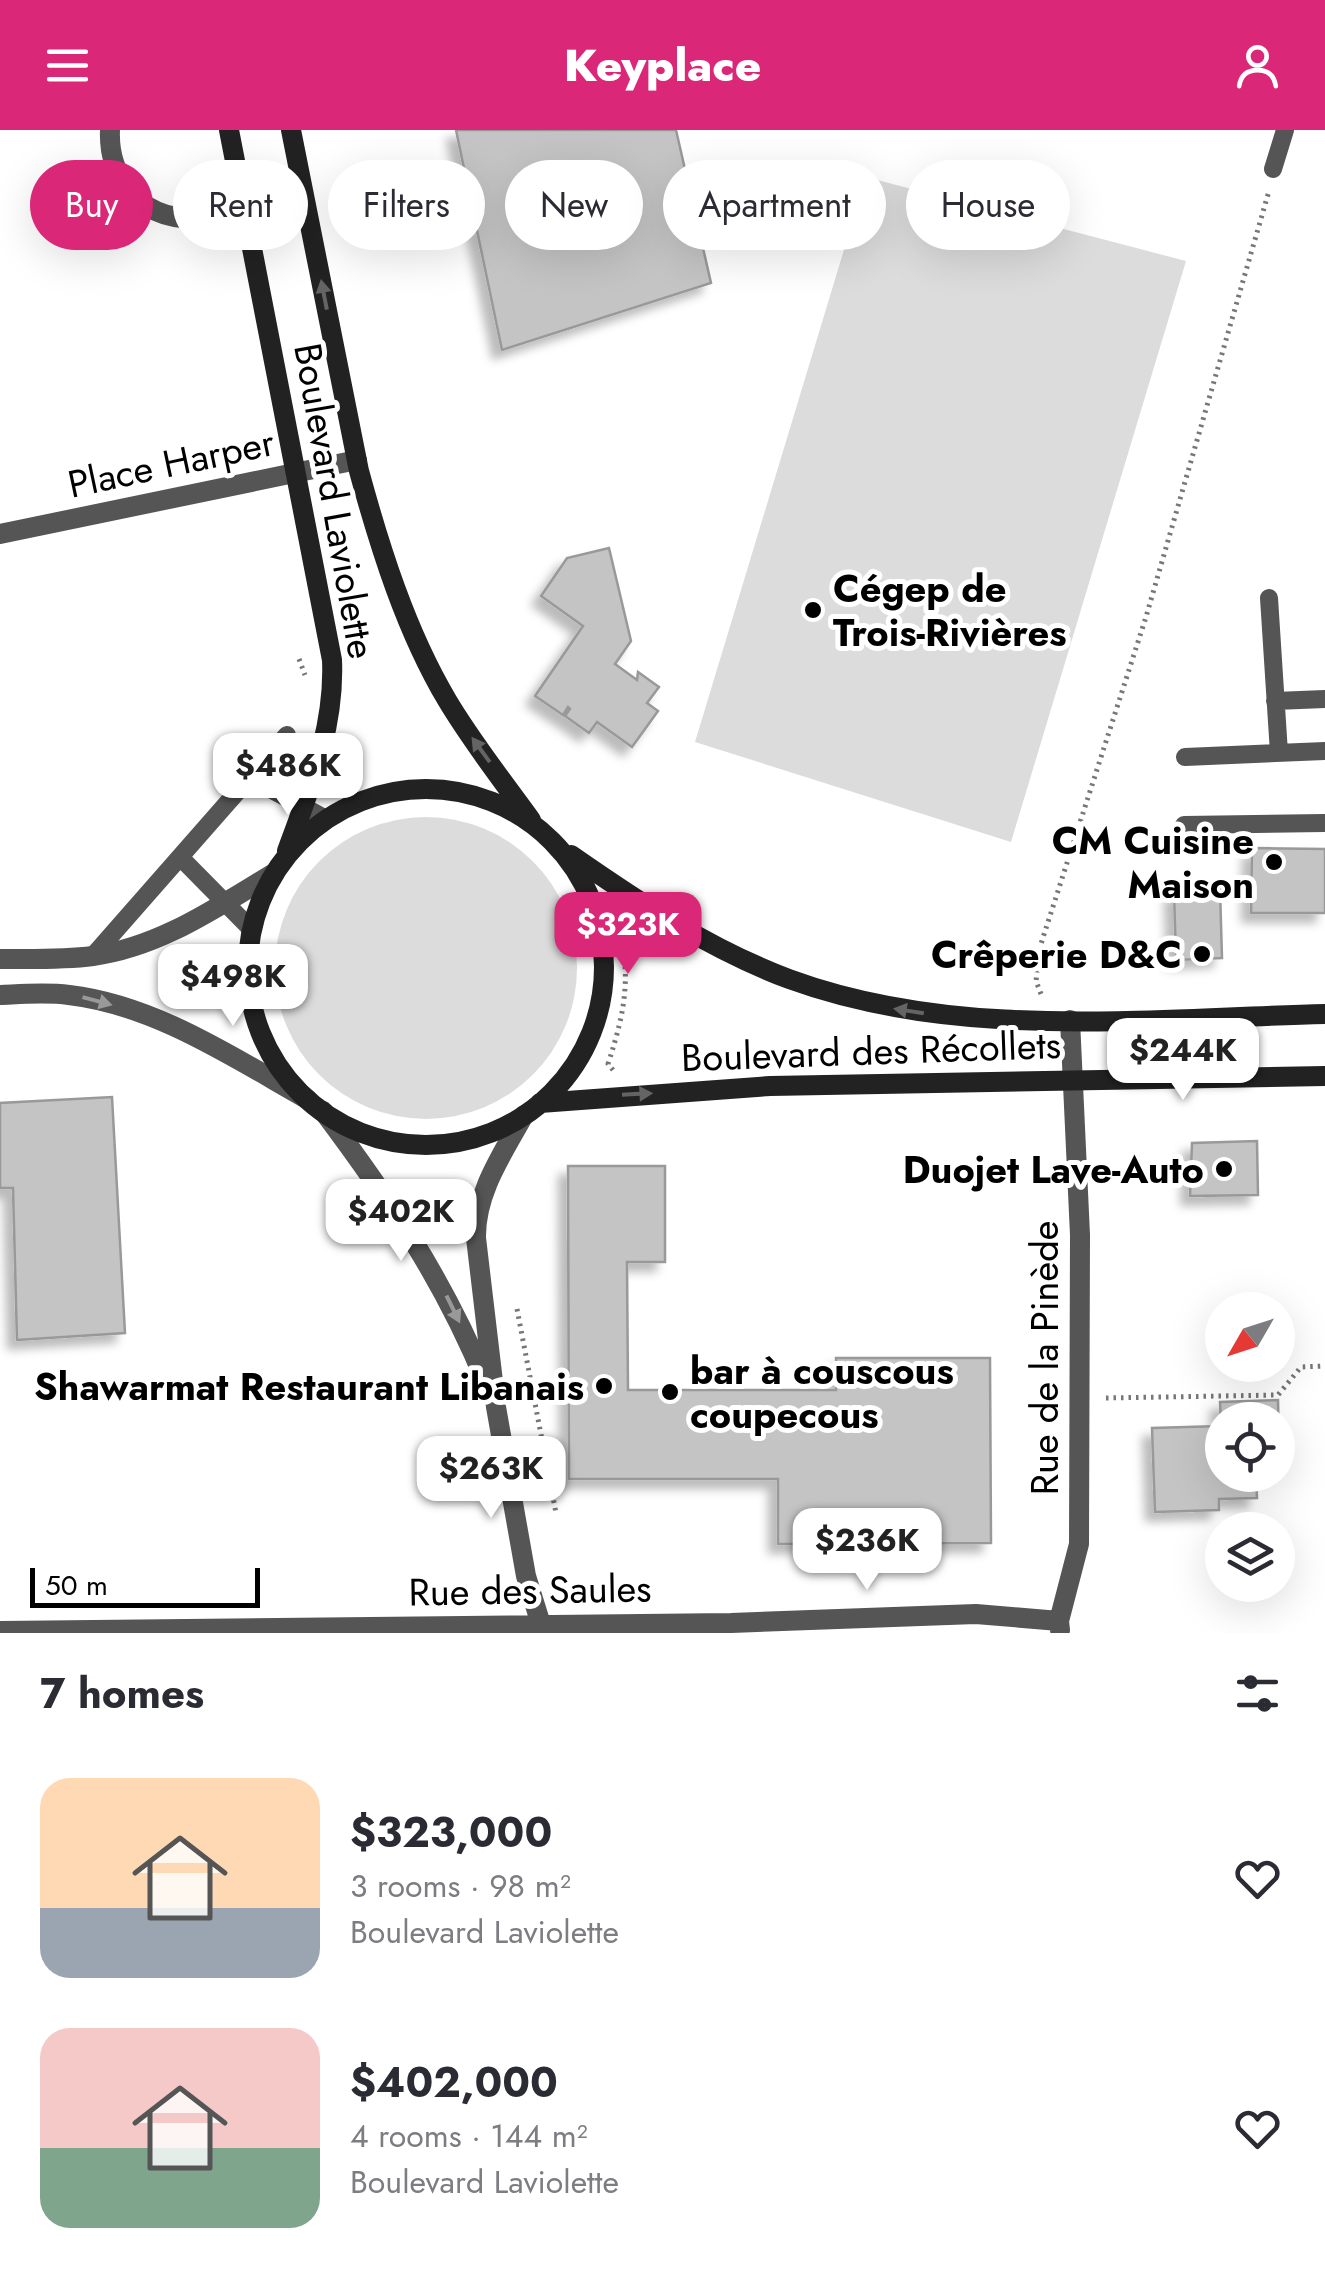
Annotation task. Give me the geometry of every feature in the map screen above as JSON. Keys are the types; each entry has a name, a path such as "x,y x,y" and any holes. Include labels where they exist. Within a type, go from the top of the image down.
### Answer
{"main road":[{"name":"Boulevard Laviolette","path":"229,130 235,160"},
{"name":"Boulevard Laviolette","path":"291,130 297,160"},
{"name":"Boulevard Laviolette","path":"308,217 356,460 392,573 431,670 463,726 545,836 566,857 586,890 599,927 604,966 600,1005 588,1042 567,1075 532,1109"},
{"name":"Boulevard Laviolette","path":"253,250 324,608 332,676 321,756 279,866 259,905 248,974 258,1026 274,1058 315,1105"},
{"name":"Boulevard des Récollets","path":"326,819 353,804 387,793 439,790 491,801 641,904 704,941 788,979 861,1001 935,1015 1012,1021 1325,1014"},
{"path":"279,866 326,819"},
{"name":"Boulevard des Récollets","path":"315,1105 357,1131 413,1144 471,1139 532,1109 770,1086 1325,1076"}],"street":[{"path":"110,130 115,168 135,198 173,217"},
{"name":"Place Harper","path":"0,534 356,460"},
{"path":"0,959 93,956 163,936 279,866"},
{"name":"Boulevard des Récollets","path":"0,994 70,995 130,1011 194,1036 315,1105"},
{"name":"Rue de la Pinède","path":"1060,1627 1080,1544 1080,1235 1070,1020"},
{"name":"Boulevard Laviolette","path":"315,1105 386,1195 429,1262 470,1342 496,1407"},
{"name":"Boulevard Laviolette","path":"532,1109 485,1190 476,1228 496,1407 526,1576 542,1628"},
{"name":"Rue des Saules","path":"0,1630 671,1628 976,1614 1060,1627"}],"lane":[{"path":"1274,168 1285,130"},
{"path":"1269,598 1278,753"},
{"path":"1275,701 1325,699"},
{"path":"93,956 287,735"},
{"path":"1186,757 1325,751"},
{"path":"250,778 326,819"},
{"path":"1184,825 1325,822"},
{"path":"180,857 252,930"}],"path":[{"path":"1042,990 1036,982 1040,946 1146,617 1274,168"},
{"path":"299,659 309,686"},
{"path":"612,1070 608,1064 627,992 619,918 623,911"},
{"path":"517,1309 556,1513"},
{"path":"1078,1398 1278,1395 1301,1368 1325,1366"}],"shaded area":[{"path":"886,182 906,188 906,250 1070,250 1070,231 1186,261 1011,842 695,742 844,250 886,250"},
{"path":"426,817 484,829 510,843 532,862 551,884 565,910 577,968 565,1026 551,1052 532,1074 510,1093 484,1107 426,1119 368,1107 342,1093 320,1074 301,1052 287,1026 275,968 287,910 301,884 320,862 342,843 368,829"}],"building":[{"path":"456,130 676,130 683,160 663,160 663,250 703,250 711,283 502,350 481,250 485,250 485,160 462,160"},
{"path":"609,548 631,641 615,664 637,680 638,672 659,687 647,703 658,711 632,747 597,722 589,733 565,716 568,707 563,715 535,696 583,626 541,596 567,558"},
{"path":"1252,848 1325,849 1325,913 1251,913"},
{"path":"1220,889 1222,958 1176,960 1174,891"},
{"path":"112,1097 125,1333 17,1340 13,1188 0,1188 0,1103"},
{"name":"Duojet Lave-Auto","path":"1257,1141 1258,1195 1190,1196 1192,1143"},
{"path":"568,1166 665,1166 665,1262 627,1262 628,1390 836,1390 836,1358 990,1358 991,1543 778,1544 778,1479 569,1479"},
{"path":"1205,1426 1205,1492 1257,1492 1257,1498 1219,1499 1219,1510 1155,1512 1152,1428"}],"place":[{"name":"Cégep de Trois-Rivières","path":"813,610"},
{"name":"CM Cuisine Maison","path":"1274,862"},
{"name":"Crêperie D&C","path":"1202,954"},
{"name":"Duojet Lave-Auto","path":"1224,1169"},
{"name":"Shawarmat Restaurant Libanais","path":"604,1386"},
{"name":"bar à couscous coupecous","path":"670,1392"}]}
